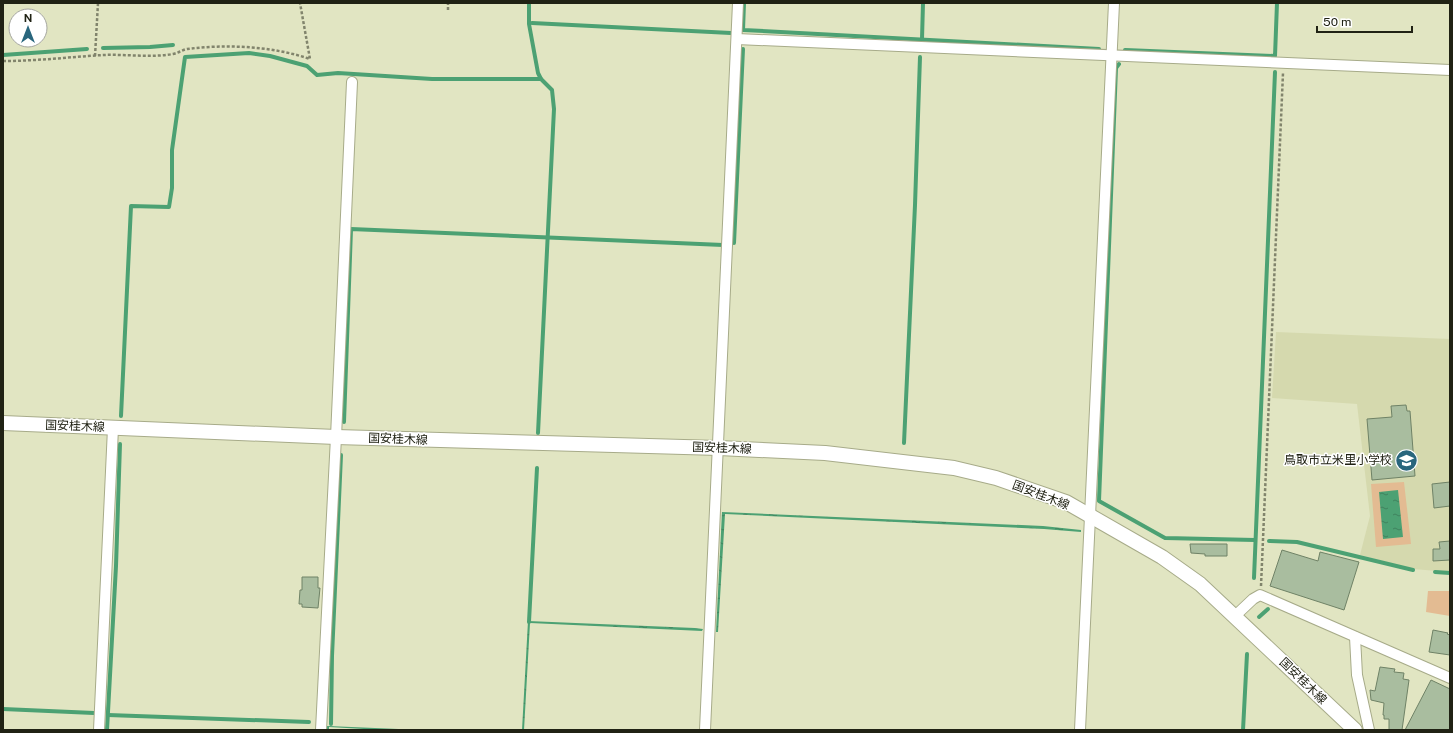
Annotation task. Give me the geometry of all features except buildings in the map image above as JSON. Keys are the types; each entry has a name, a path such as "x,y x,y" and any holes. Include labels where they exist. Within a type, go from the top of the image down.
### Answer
{"main road":[{"name":"国安桂木線","path":"3,423 336,437 719,448 825,453 954,468 996,478 1066,502 1162,557 1200,584 1355,730"}],"street":[{"path":"705,730 738,3"},
{"path":"1080,730 1114,3"},
{"path":"737,39 1450,70"},
{"path":"321,730 352,82"},
{"path":"99,730 113,428"},
{"path":"1235,616 1253,598 1260,595 1450,678"},
{"path":"1355,636 1357,675 1369,730"}],"path":[{"path":"95,56 98,3"},
{"path":"3,61 68,59 95,56 147,56 174,54 186,50 260,48 294,54 310,59 300,3"},
{"path":"448,3 448,10"},
{"path":"1260,595 1283,63"}],"shaded area":[{"name":"鳥取市立米里小学校","path":"1276,332 1450,339 1450,572 1413,569 1360,555 1370,516 1357,404 1272,398"},
{"path":"1404,482 1411,544 1376,547 1371,484"},
{"path":"1428,591 1450,591 1450,616 1426,612"}],"water":[{"path":"1398,490 1403,537 1383,539 1379,492"},
{"path":"722,512 1043,526 1081,530 1081,532 725,514 718,632 716,632"},
{"path":"528,621 703,629 702,631 530,623 524,730 522,730"},
{"path":"327,726 422,730 381,730 329,727 329,730 327,730"}],"waterway":[{"path":"529,3 529,24 538,73 541,79 552,90 554,109 538,433"},
{"path":"744,3 743,30 1099,49"},
{"path":"922,39 923,3"},
{"path":"1125,50 1275,56 1277,3"},
{"path":"532,23 731,33"},
{"path":"103,48 173,45"},
{"path":"3,55 87,49"},
{"path":"734,243 743,49"},
{"path":"121,416 131,206 169,207 172,188 172,150 185,57 249,53 270,56 307,66 317,75 338,73 432,79 541,79"},
{"path":"904,443 920,57"},
{"path":"1119,64 1116,68 1099,501 1165,538 1255,540"},
{"path":"1254,578 1275,72"},
{"path":"344,422 351,229 723,245"},
{"path":"107,730 116,566 120,444"},
{"path":"331,724 332,656 341,455"},
{"path":"529,622 537,468"},
{"path":"1269,541 1297,542 1413,570"},
{"path":"1435,572 1450,573"},
{"path":"1259,617 1268,609"},
{"path":"1243,730 1247,654"},
{"path":"3,709 94,713"},
{"path":"108,715 309,722"}],"place":[{"name":"鳥取市立米里小学校","path":"1407,460"}]}
